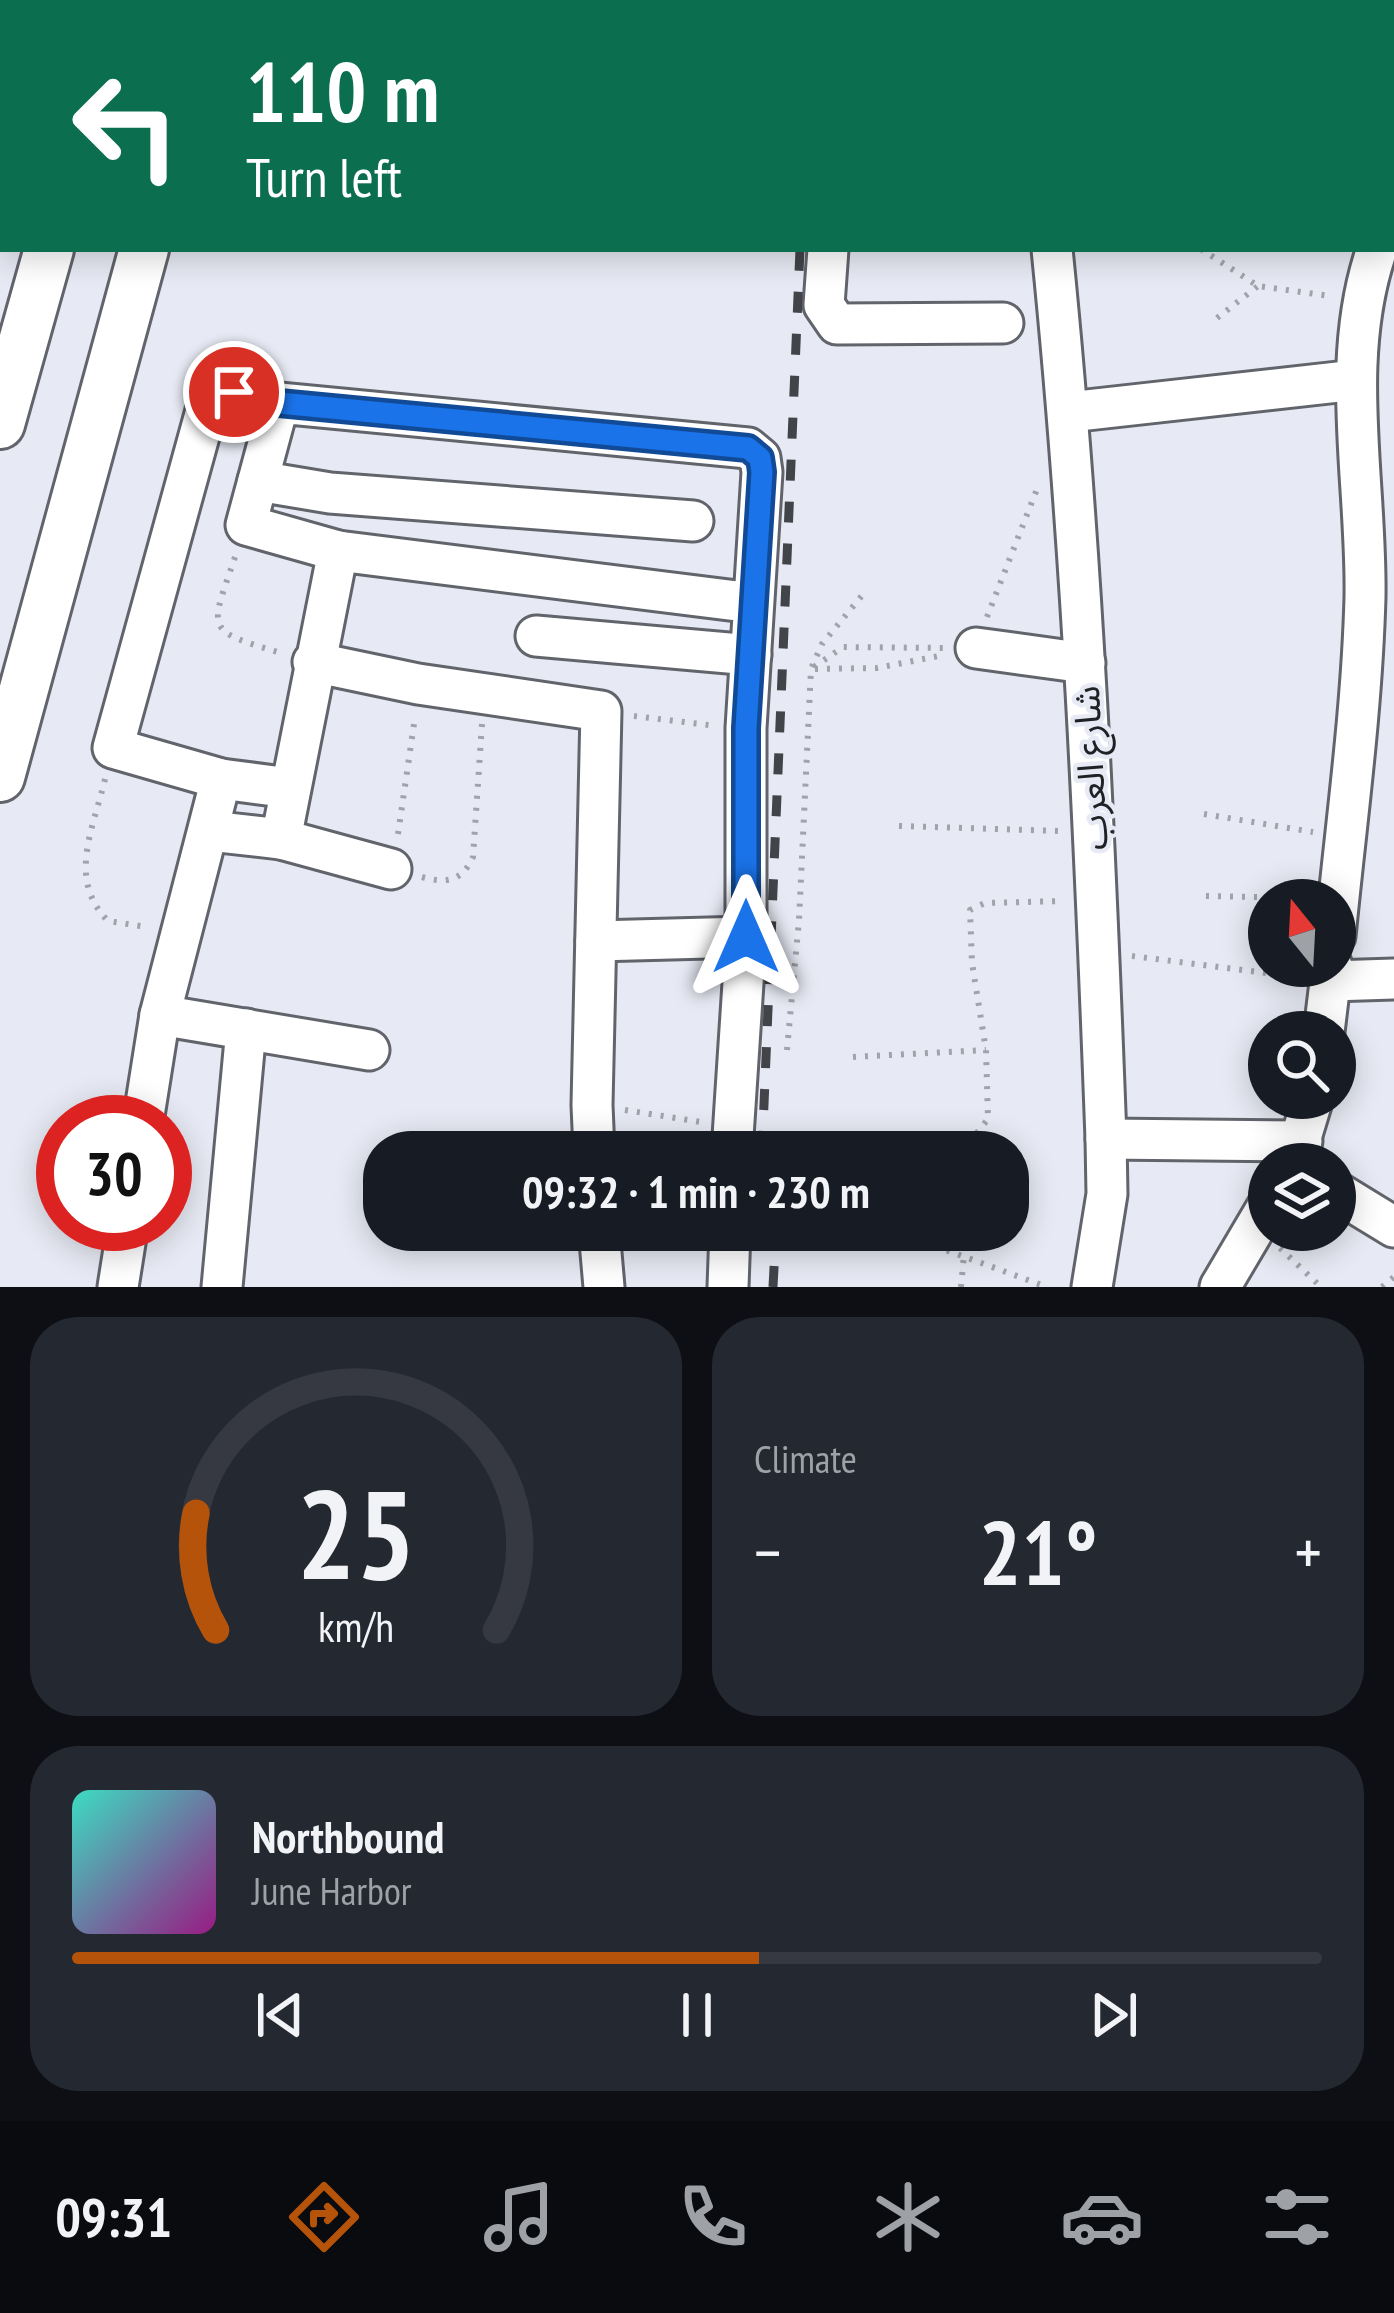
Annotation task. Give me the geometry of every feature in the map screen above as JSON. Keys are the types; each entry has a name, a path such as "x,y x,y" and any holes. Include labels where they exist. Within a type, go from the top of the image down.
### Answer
{"main road":[{"path":"0,424 48,252"},
{"path":"0,777 143,252"}],"street":[{"path":"828,252 824,305 837,324 1003,322"},
{"name":"شارع العرب","path":"1052,252 1069,412 1097,899 1107,1194 1092,1287"},
{"path":"1341,879 1379,598 1377,502 1356,380 1363,301 1376,252"},
{"path":"1069,412 1356,380"},
{"path":"290,788 221,779 113,748 207,406 234,392 279,403 748,448 762,464 746,728 746,937 733,1131"},
{"path":"279,403 246,525 338,551 753,603"},
{"path":"258,481 330,493 693,521"},
{"path":"281,839 338,551"},
{"path":"536,636 751,655"},
{"path":"976,648 1085,663"},
{"path":"313,662 418,684 601,711 594,1131"},
{"path":"147,1095 160,1015 221,779"},
{"path":"210,831 281,839 391,869"},
{"path":"596,941 746,937"},
{"path":"1356,975 1394,979"},
{"path":"160,1015 369,1050"},
{"path":"222,1287 246,1029"},
{"path":"1106,1139 1248,1149"},
{"path":"1356,1204 1394,1227"},
{"path":"1220,1287 1248,1240"},
{"path":"118,1287 124,1251"},
{"path":"601,1251 604,1287"},
{"path":"728,1287 729,1251"}],"path":[{"path":"1206,252 1258,286 1363,301"},
{"path":"1217,318 1258,286"},
{"path":"976,648 1038,487"},
{"path":"246,525 216,614 218,626 232,639 313,662"},
{"path":"787,1050 799,920 811,669 822,644 864,593"},
{"path":"811,669 843,647 976,648"},
{"path":"811,669 878,668 976,648"},
{"path":"418,684 408,783 391,869 439,881 466,872 473,857 484,692"},
{"path":"601,711 746,728"},
{"path":"113,748 83,873 88,894 109,921 180,933"},
{"path":"1204,814 1346,838"},
{"path":"899,826 1094,832"},
{"path":"1206,896 1248,903"},
{"path":"980,1131 989,1111 970,910 985,903 1097,899"},
{"path":"1099,952 1248,965"},
{"path":"853,1057 986,1050"},
{"path":"592,1105 696,1131"},
{"path":"952,1251 1048,1287"},
{"path":"1292,1251 1321,1287"},
{"path":"961,1287 964,1255"},
{"path":"1382,1287 1394,1276"}],"railway":[{"path":"763,1131 800,252"},
{"path":"773,1287 775,1251"}],"route":[{"path":"234,392 279,403 755,452 762,472 746,728 746,937"}]}
